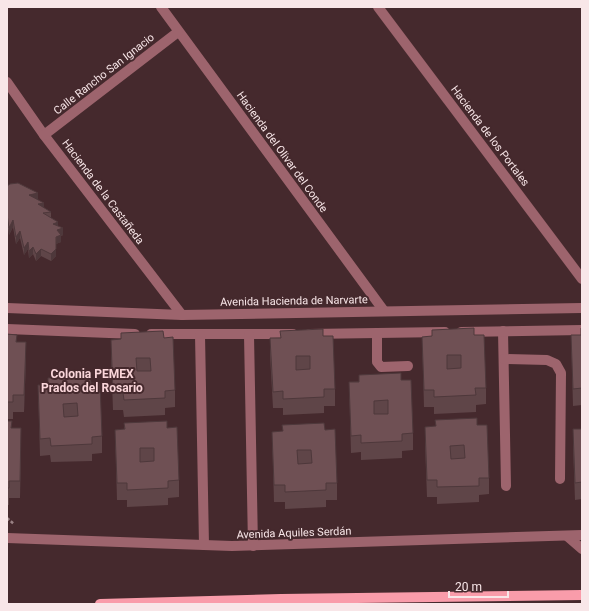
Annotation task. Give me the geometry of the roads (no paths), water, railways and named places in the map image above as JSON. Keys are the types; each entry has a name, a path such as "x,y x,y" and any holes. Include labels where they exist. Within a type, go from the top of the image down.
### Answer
{"main road":[{"path":"100,604 281,599 582,595"}],"street":[{"name":"Hacienda del Olivar del Conde","path":"161,7 384,311"},
{"name":"Hacienda de los Portales","path":"378,7 582,279"},
{"name":"Calle Rancho San Ignacio","path":"44,135 178,32"},
{"name":"Hacienda de la Castañeda","path":"7,82 44,135 182,315"},
{"name":"Avenida Hacienda de Narvarte","path":"7,308 182,315 582,308"},
{"path":"7,330 200,335 582,330"},
{"path":"503,331 506,486"},
{"path":"377,333 377,362 381,366 408,366"},
{"path":"200,335 204,545"},
{"path":"249,335 253,546"},
{"path":"504,359 547,360 556,364 561,373 560,479"},
{"path":"567,536 582,549"},
{"name":"Avenida Aquiles Serdán","path":"7,538 253,546 582,536"}],"district":[{"name":"Colonia PEMEX Prados del Rosario","path":"92,381"}]}
